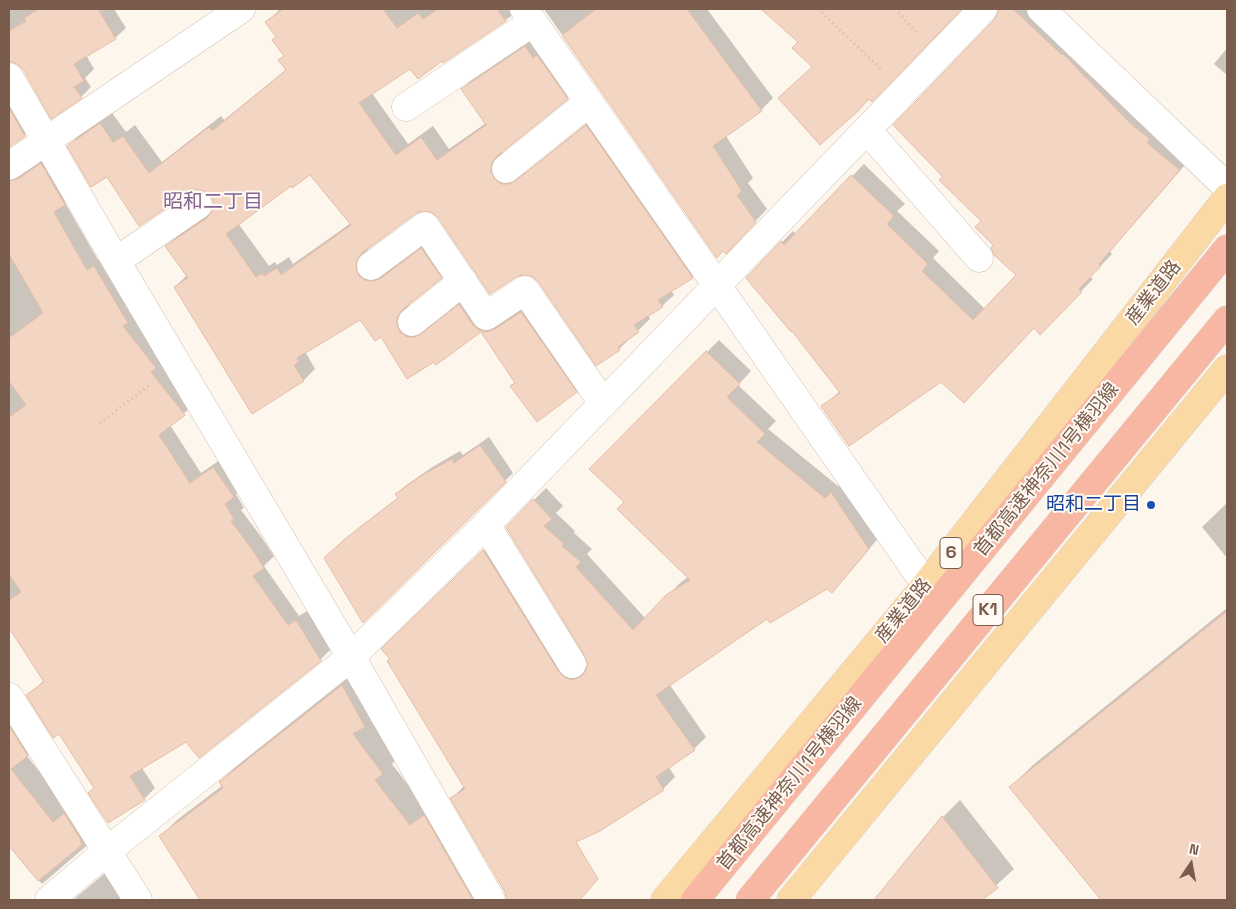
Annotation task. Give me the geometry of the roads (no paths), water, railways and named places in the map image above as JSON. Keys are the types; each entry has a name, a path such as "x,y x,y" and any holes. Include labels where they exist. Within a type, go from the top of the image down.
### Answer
{"highway":[{"name":"首都高速神奈川1号横羽線","path":"695,900 1227,250"},
{"name":"K1","path":"750,900 1227,320"}],"main road":[{"name":"産業道路","path":"665,900 926,585 1227,198"},
{"path":"791,900 1227,369"}],"street":[{"path":"9,166 241,9"},
{"path":"49,900 106,852 351,656 486,525 983,9"},
{"path":"1041,9 1227,187"},
{"path":"406,107 529,15 926,585"},
{"path":"9,77 338,637 351,656 491,900"},
{"path":"506,169 589,102"},
{"path":"867,130 979,258"},
{"path":"116,261 198,205"},
{"path":"371,266 425,226 486,316 525,290 603,403"},
{"path":"412,322 463,281"},
{"path":"486,525 572,664"},
{"path":"9,697 138,900"}],"place":[{"name":"昭和二丁目","path":"1151,505"}],"district":[{"name":"昭和二丁目","path":"213,203"}]}
